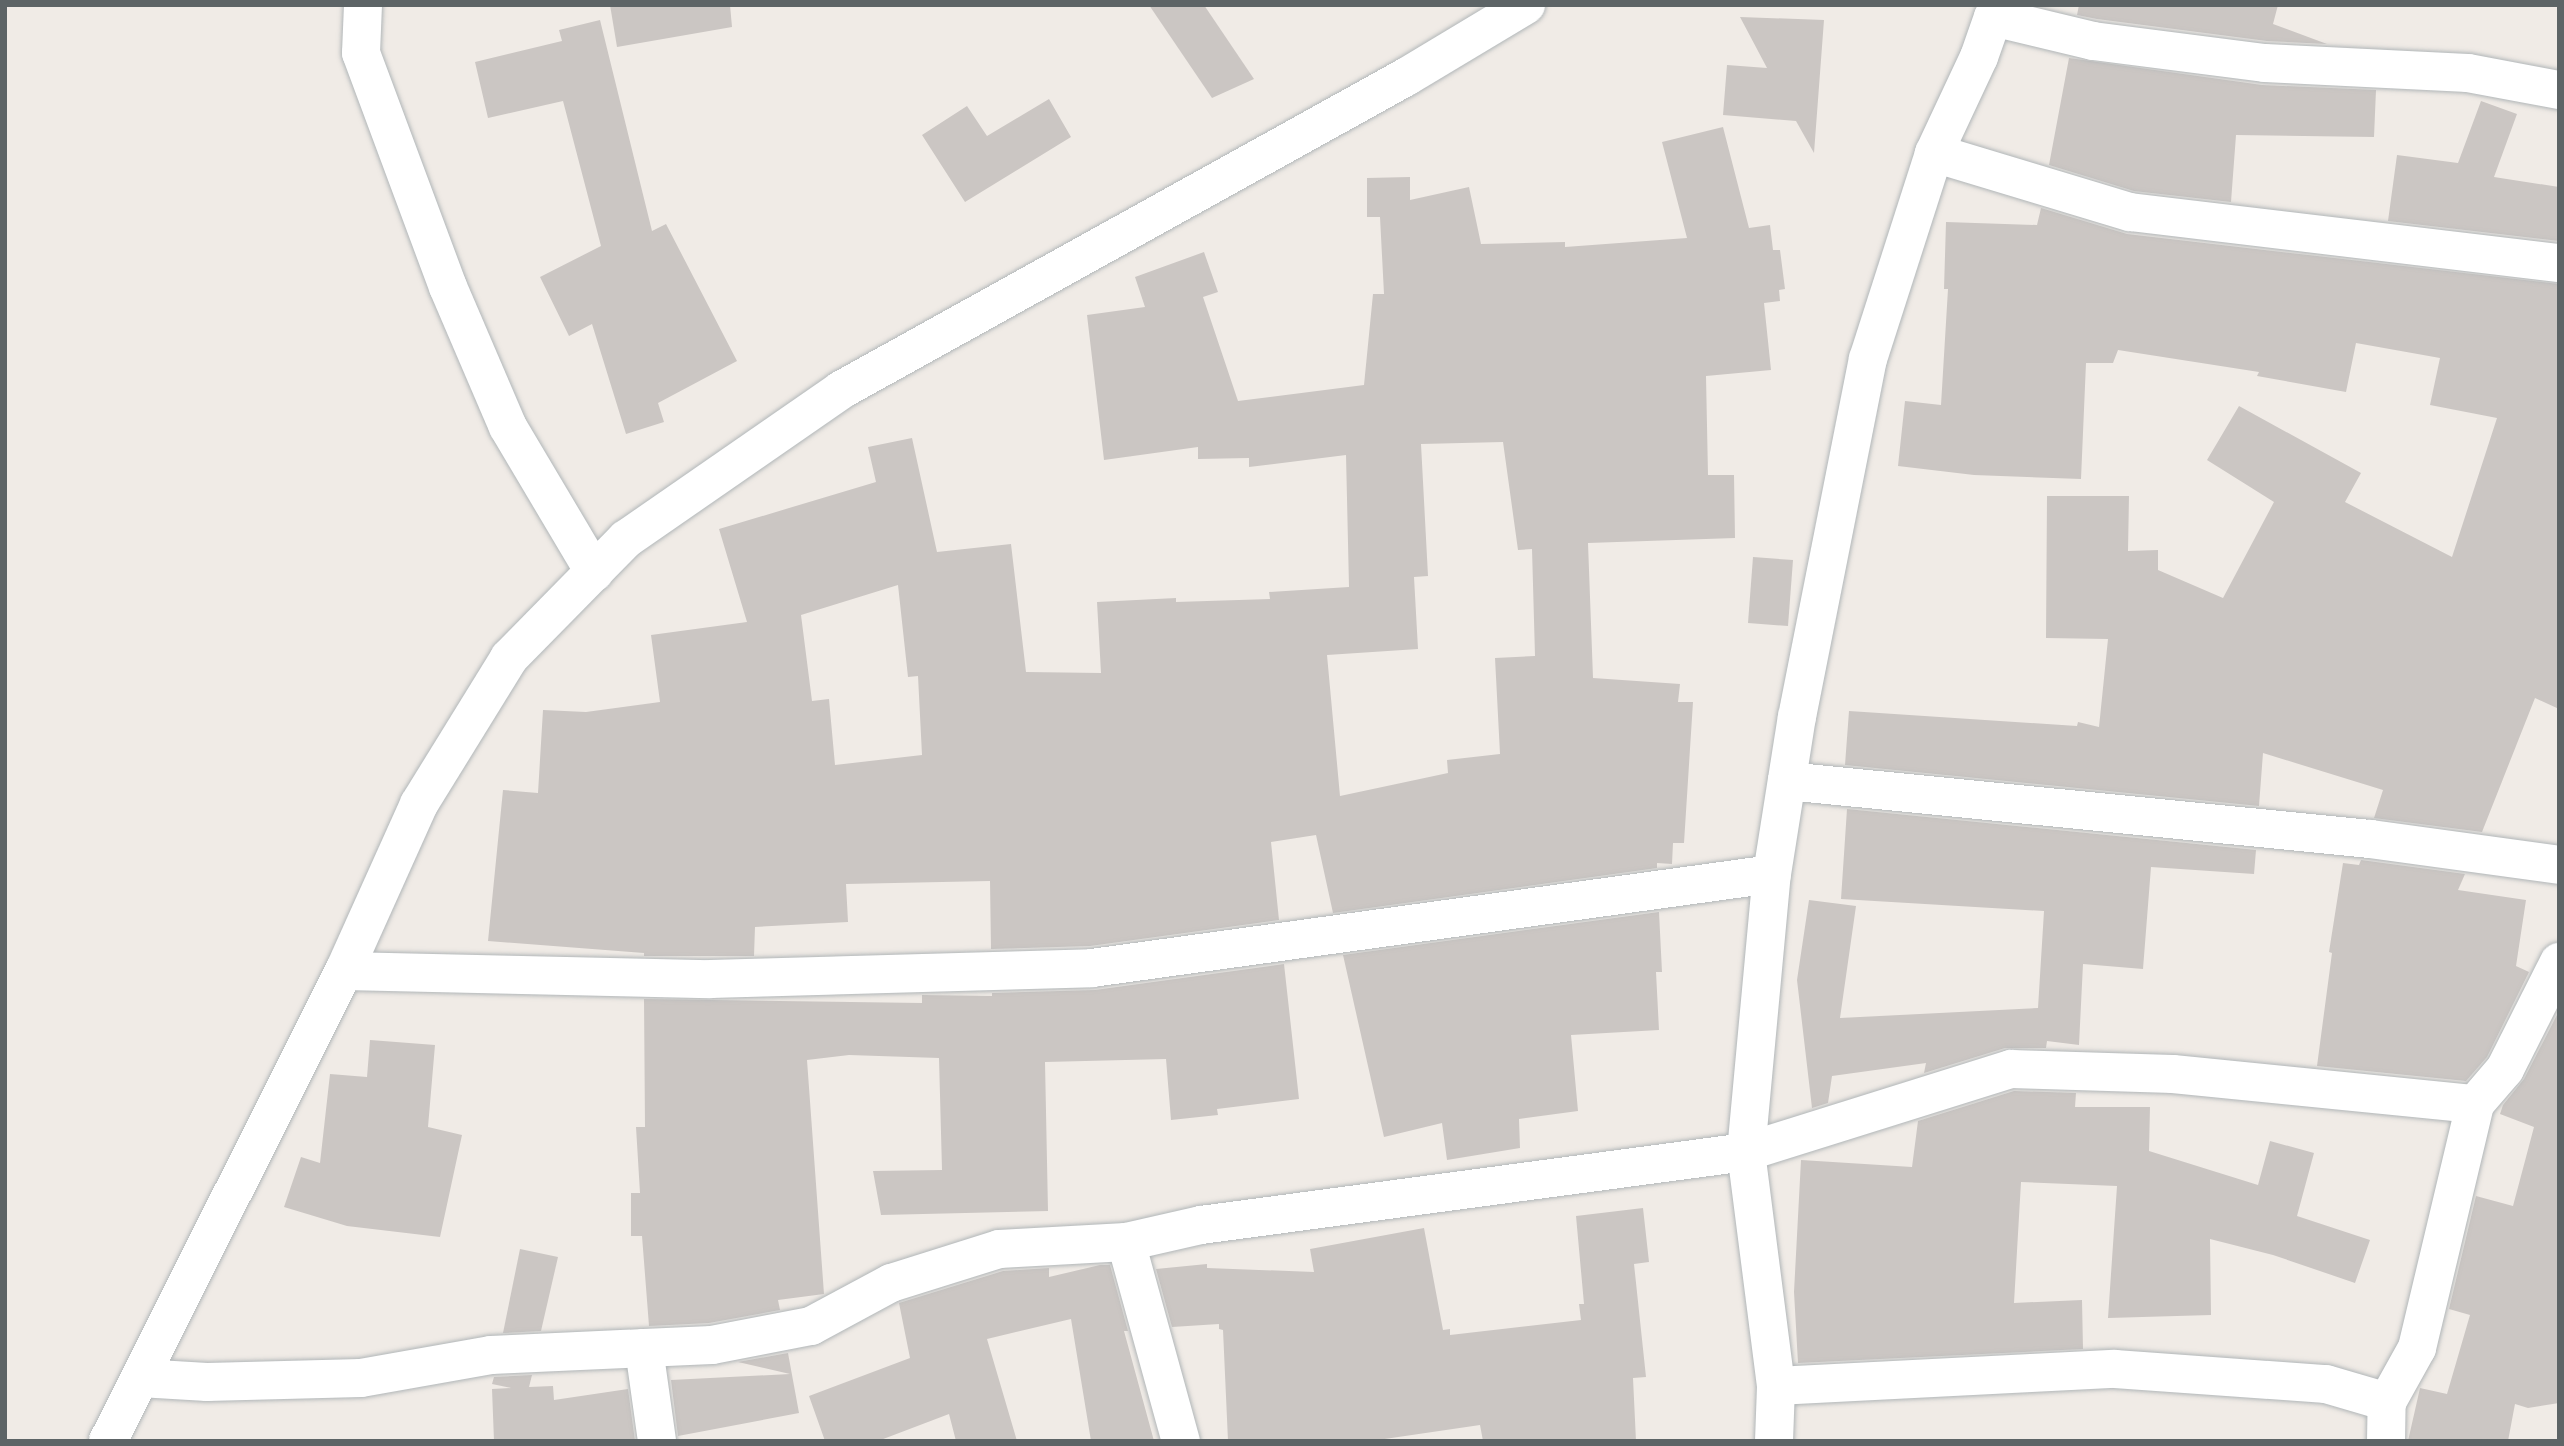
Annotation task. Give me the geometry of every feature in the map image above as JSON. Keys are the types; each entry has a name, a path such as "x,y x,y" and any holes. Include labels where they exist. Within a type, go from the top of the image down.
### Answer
{"street":[{"path":"363,5 361,53 448,288 508,426 594,572"},
{"path":"108,1441 344,971 419,804 509,659 626,539 841,390 1406,77 1526,5"},
{"path":"1774,1441 1776,1386 1746,1152 1772,874 1797,717 1868,359 1934,153 1979,57 1995,11 2092,41 2252,61 2468,73 2559,90"},
{"path":"1934,153 2130,212 2559,263"},
{"path":"1787,781 2162,821 2370,839 2559,866"},
{"path":"344,971 710,979 1091,968 1772,874"},
{"path":"2386,1441 2387,1402 2417,1348 2475,1104 2505,1069 2559,962"},
{"path":"140,1378 207,1382 361,1378 491,1355 712,1345 811,1326 891,1283 999,1249 1126,1242 1201,1225 1746,1152 2011,1069 2173,1074 2475,1104"},
{"path":"1126,1242 1181,1441"},
{"path":"644,1348 657,1441"},
{"path":"1776,1386 2115,1369 2326,1384 2387,1402"}],"building":[{"path":"610,5 730,5 732,27 617,47"},
{"path":"1149,5 1204,5 1254,79 1212,98"},
{"path":"2079,5 2278,5 2273,24 2327,44 2267,41 2097,19 2077,15"},
{"path":"1740,17 1824,20 1814,153 1796,121 1723,115 1727,65 1767,68"},
{"path":"600,20 652,231 666,224 737,361 658,403 664,422 626,434 592,324 569,336 540,277 601,246 563,101 488,118 475,62 562,41 559,30"},
{"path":"2069,58 2262,85 2376,90 2374,137 2236,135 2231,202 2134,191 2049,165"},
{"path":"1049,99 1071,137 965,202 922,135 967,106 987,136"},
{"path":"2481,101 2517,114 2494,177 2559,187 2559,241 2388,221 2397,155 2458,163"},
{"path":"1723,127 1749,228 1770,225 1773,250 1780,250 1785,289 1779,290 1780,301 1764,303 1771,370 1706,376 1708,475 1734,475 1735,538 1588,543 1593,678 1680,684 1678,702 1693,702 1684,843 1673,843 1672,864 1657,863 1657,868 1333,913 1316,835 1271,842 1279,920 1090,946 991,949 990,881 846,884 848,922 755,927 754,956 644,956 644,953 488,941 503,790 538,793 543,710 586,712 660,702 651,635 747,622 719,529 876,482 868,447 912,438 937,552 1011,544 1026,672 1101,673 1097,602 1176,598 1176,602 1270,599 1269,592 1349,587 1346,455 1249,467 1249,458 1198,459 1198,447 1104,460 1087,315 1145,307 1135,277 1204,252 1218,292 1203,297 1238,401 1364,385 1373,294 1384,294 1380,217 1367,217 1367,178 1410,177 1410,200 1469,187 1481,244 1565,242 1565,247 1687,238 1662,142","holes":["1503,442 1518,550 1532,549 1535,656 1495,658 1500,754 1447,760 1448,773 1340,796 1327,655 1418,649 1414,577 1428,576 1421,444","898,585 908,677 918,676 922,755 835,765 829,699 812,701 801,615"]},
{"path":"2041,208 2127,234 2559,284 2559,709 2535,698 2482,832 2374,818 2383,790 2263,753 2259,806 1845,765 1849,711 2077,726 2078,722 2099,727 2108,639 2046,638 2047,496 2129,496 2128,551 2158,550 2158,570 2223,598 2274,502 2207,460 2239,406 2361,473 2345,502 2452,557 2497,418 2430,405 2440,358 2356,343 2346,392 2257,376 2259,372 2118,350 2113,363 2086,363 2081,479 1974,475 1898,466 1905,401 1941,405 1948,289 1944,289 1946,222 2037,225"},
{"path":"1753,557 1793,560 1788,626 1748,623"},
{"path":"1847,809 2256,850 2254,874 2151,867 2143,969 2083,964 2079,1045 2047,1041 2046,1048 2005,1048 1924,1073 1926,1063 1832,1076 1828,1103 1812,1108 1797,980 1809,900 1856,906 1840,1018 2038,1008 2044,911 1841,899"},
{"path":"2361,860 2465,874 2458,890 2526,900 2516,966 2529,972 2487,1057 2466,1081 2317,1066 2332,953 2329,952 2343,863 2359,865"},
{"path":"1659,912 1662,972 1656,972 1659,1030 1571,1035 1578,1111 1519,1119 1520,1148 1447,1160 1442,1123 1384,1137 1343,955"},
{"path":"1284,964 1299,1099 1217,1109 1218,1115 1171,1120 1166,1059 1045,1062 1048,1211 881,1215 873,1171 942,1170 939,1058 849,1055 807,1060 824,1294 778,1300 780,1310 709,1323 649,1326 642,1236 631,1236 631,1193 640,1193 636,1127 645,1127 644,999 922,1003 922,995 992,996 992,993 1095,990"},
{"path":"2559,1011 2559,1403 2528,1408 2515,1404 2508,1441 2408,1441 2420,1388 2447,1394 2470,1315 2449,1309 2476,1196 2513,1206 2534,1127 2500,1114 2503,1105 2524,1079"},
{"path":"370,1040 435,1045 428,1127 462,1135 440,1237 347,1226 284,1207 301,1157 320,1163 330,1074 367,1077"},
{"path":"2014,1091 2076,1093 2075,1107 2150,1107 2149,1151 2258,1185 2270,1141 2314,1153 2297,1216 2370,1240 2355,1283 2273,1255 2210,1239 2211,1315 2108,1318 2117,1186 2021,1182 2014,1303 2082,1300 2083,1349 1798,1363 1794,1292 1801,1160 1912,1167 1918,1121"},
{"path":"1643,1208 1649,1262 1634,1264 1646,1377 1633,1378 1636,1441 1483,1441 1480,1425 1371,1441 1228,1441 1223,1330 1219,1329 1219,1324 1172,1327 1156,1269 1207,1264 1207,1268 1314,1272 1310,1249 1424,1228 1443,1330 1450,1329 1450,1335 1581,1320 1579,1304 1584,1304 1576,1216"},
{"path":"520,1249 558,1257 541,1331 503,1333"},
{"path":"1110,1265 1128,1331 1124,1331 1154,1441 1091,1441 1071,1319 987,1339 1017,1441 956,1441 949,1414 878,1441 825,1441 809,1396 910,1358 899,1303 1003,1271 1049,1268 1049,1277"},
{"path":"788,1353 799,1413 678,1436 671,1380 790,1374 738,1362"},
{"path":"532,1375 529,1387 553,1386 554,1400 628,1389 635,1441 494,1441 492,1389 511,1388 492,1384 494,1377"}]}
